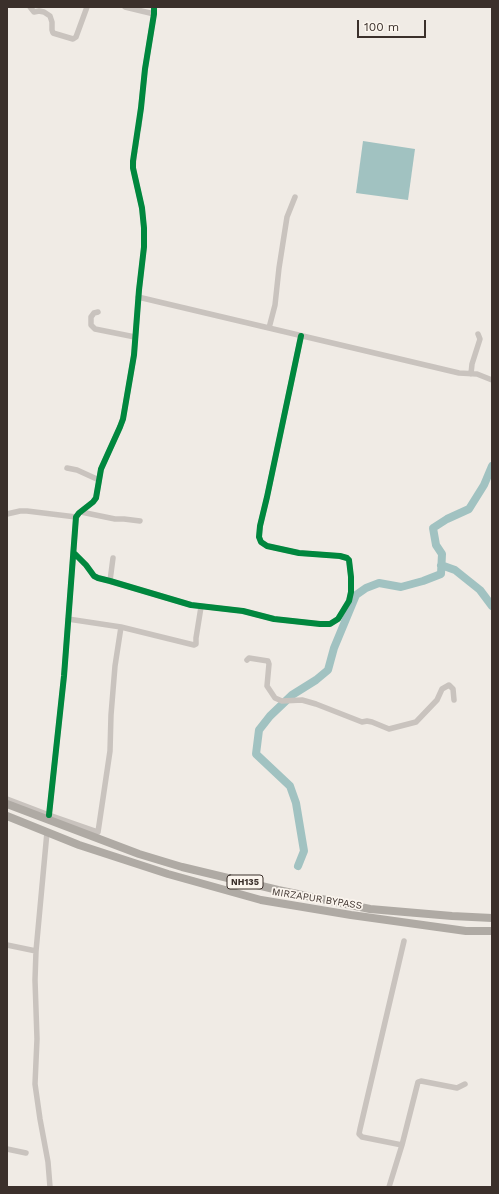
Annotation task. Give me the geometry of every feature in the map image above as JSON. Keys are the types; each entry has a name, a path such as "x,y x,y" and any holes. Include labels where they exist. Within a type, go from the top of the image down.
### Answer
{"highway":[{"name":"NH135","path":"7,804 139,854 270,888 370,909 492,918"},
{"name":"MIRZAPUR BYPASS","path":"7,816 79,845 168,874 261,900 366,917 466,930 492,931"}],"street":[{"path":"30,7 34,12 44,12 50,16 52,30 54,33 73,39 76,37 87,7"},
{"path":"125,7 154,14"},
{"path":"139,125 154,7"},
{"path":"49,815 64,676 76,517 96,498 100,469 123,420 134,355 138,297 144,247 144,228 142,208 133,168 134,156"},
{"path":"269,328 275,305 287,217 295,197"},
{"path":"138,297 459,373 484,376 492,380"},
{"path":"98,312 94,313 91,317 91,325 95,329 136,338"},
{"path":"471,374 472,364 480,339 478,334"},
{"path":"74,553 94,576 191,605 243,611 274,619 326,624 330,624 338,619 349,601 351,592 349,560 340,556 303,554 267,546 261,542 259,537 260,526 301,336"},
{"path":"67,468 77,470 99,480"},
{"path":"7,514 27,511 76,517"},
{"path":"81,512 111,519 140,521"},
{"path":"110,581 113,558"},
{"path":"68,619 121,627 194,645 196,644 201,606"},
{"path":"7,799 98,832 110,751 111,715 121,627"},
{"path":"247,660 249,658 268,661 267,686 275,698 282,701 302,700 362,722 372,722 389,729 416,722 437,700 442,689 449,685 453,689 454,700"},
{"path":"47,832 36,951 35,980 37,1039 35,1084 48,1162 50,1187"},
{"path":"402,1145 359,1134 404,941"},
{"path":"7,945 36,951"},
{"path":"389,1187 419,1081 457,1088 465,1084"},
{"path":"7,1149 26,1153"}],"water":[{"path":"363,141 415,149 408,200 356,193"}],"waterway":[{"path":"298,866 304,851 296,803 290,786 256,754 259,730 270,716 292,695 316,680 328,670 334,648 356,595 366,588 379,583 401,587 441,574 442,554 436,545 433,528 447,519 469,509 484,485 492,466"},
{"path":"441,565 455,570 480,590 492,606"}],"tunnel":[{"path":"134,156 139,125"}],"cycle path":[{"path":"49,815 64,676 76,517 96,498 101,469 123,419 134,355 144,247 144,228 142,208 133,168 133,161 154,7"},
{"path":"74,553 94,576 98,578 191,605 243,611 274,619 320,624 330,624 338,619 349,601 351,592 349,560 340,556 299,553 267,546 261,542 259,537 260,526 301,336"}]}
